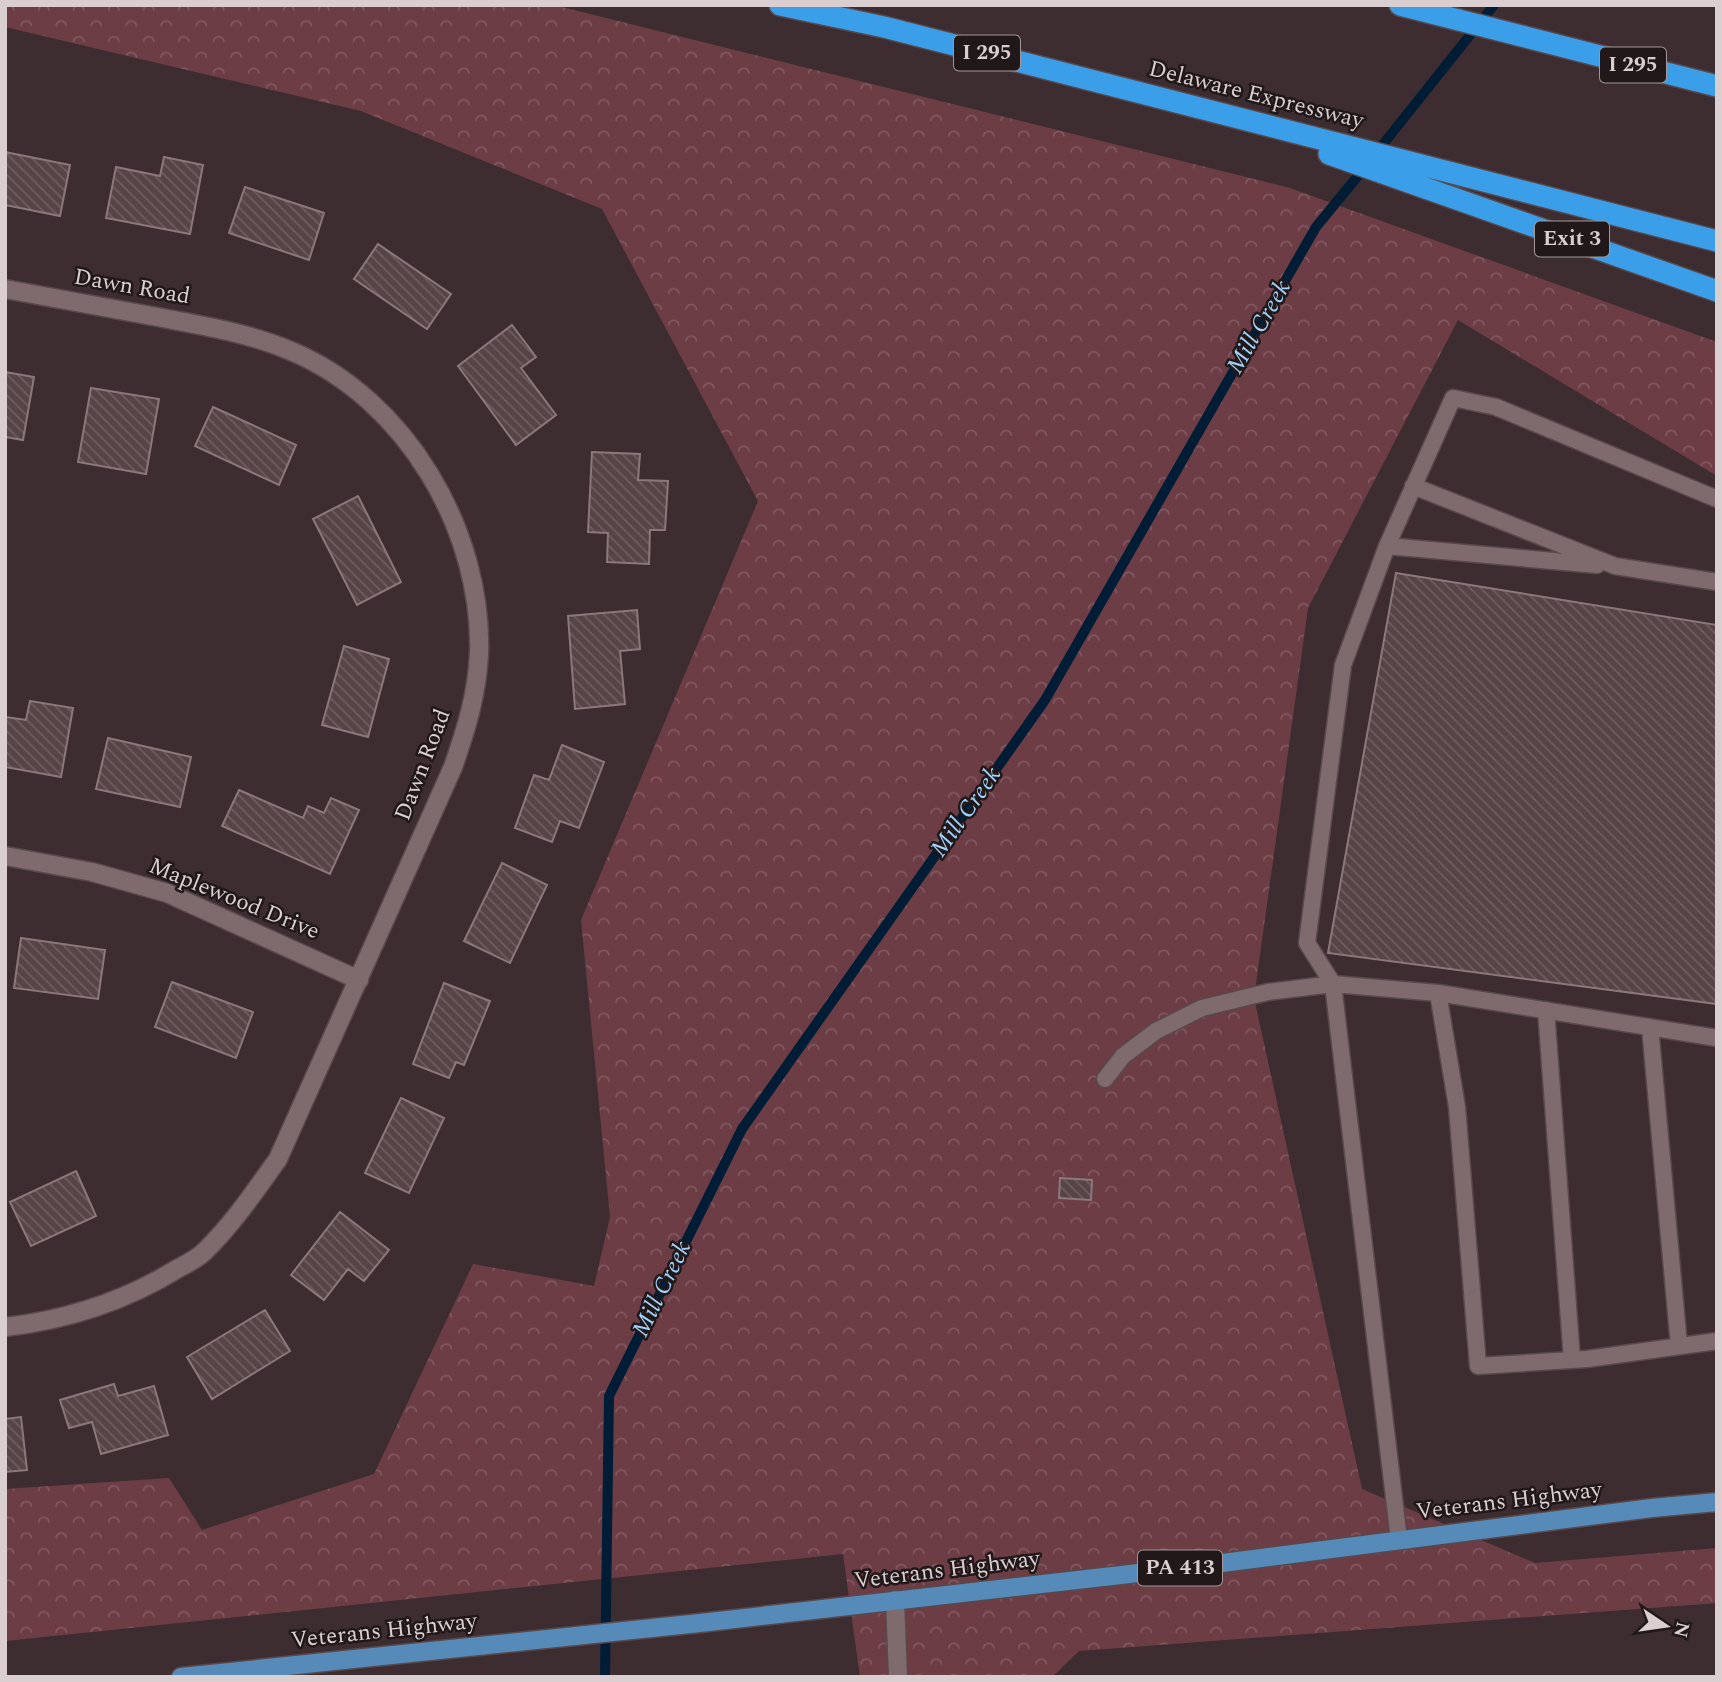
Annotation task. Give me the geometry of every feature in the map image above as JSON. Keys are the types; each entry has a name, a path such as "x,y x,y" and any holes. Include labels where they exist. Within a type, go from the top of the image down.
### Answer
{"highway":[{"name":"Delaware Expressway","path":"780,5 884,27 1192,106"},
{"name":"I 295","path":"1400,5 1717,86"},
{"name":"Exit 3","path":"1192,106 1430,178 1717,291"},
{"path":"1430,178 1717,241"}],"main road":[{"name":"Veterans Highway","path":"181,1677 289,1671 1717,1502"}],"street":[{"name":"Dawn Road","path":"5,289 218,328 290,350 325,368 371,403 402,436 426,469 452,517 463,546 477,611 479,654 474,701 453,767 278,1159 238,1214 202,1254 148,1286 89,1310 28,1325 5,1327"},
{"name":"Maplewood Drive","path":"5,856 92,872 167,893 359,980"},
{"path":"895,1600 898,1677"}],"lane":[{"path":"1399,1540 1333,984 1307,943 1343,665 1387,547 1453,398 1496,407 1717,499"},
{"path":"1413,486 1615,566"},
{"path":"1387,547 1615,566 1717,582"},
{"path":"1105,1079 1123,1056 1156,1031 1202,1008 1268,992 1333,984 1438,993 1717,1038"},
{"path":"1438,993 1457,1107 1478,1366 1572,1360 1717,1341"},
{"path":"1546,1010 1572,1360"},
{"path":"1650,1027 1679,1346"}],"green space":[{"path":"5,5 554,5 1290,188 1717,342 1717,476 1458,320 1308,608 1254,998 1362,1489 1535,1563 1717,1548 1717,1603 1079,1651 1052,1677 860,1677 843,1554 5,1641 5,1489 169,1478 202,1530 374,1474 473,1264 594,1286 610,1217 581,920 758,501 602,209 361,111 5,27"}],"building":[{"path":"5,152 70,165 60,216 5,205"},
{"path":"164,157 203,165 190,234 106,218 116,167 160,176"},
{"path":"245,187 324,213 309,260 229,233"},
{"path":"378,244 451,294 427,329 354,279"},
{"path":"512,325 536,357 521,368 556,415 516,445 458,366"},
{"path":"5,372 34,377 23,440 5,437"},
{"path":"91,388 159,399 146,474 78,462"},
{"path":"213,407 296,445 279,485 195,446"},
{"path":"592,452 640,454 638,480 668,481 665,530 650,530 649,564 607,562 608,533 588,532"},
{"path":"358,496 401,582 357,605 313,519"},
{"path":"1396,573 1717,625 1717,1004 1328,953"},
{"path":"637,610 640,649 620,651 625,704 575,709 568,616"},
{"path":"344,646 389,659 368,737 322,725"},
{"path":"30,701 73,708 61,777 5,767 5,717 26,720"},
{"path":"108,738 191,757 180,807 96,789"},
{"path":"562,745 604,762 579,828 560,821 552,842 515,828 534,775 549,780"},
{"path":"239,790 303,818 308,806 324,813 331,798 359,810 330,874 222,826"},
{"path":"502,863 547,885 510,963 464,941"},
{"path":"21,938 105,950 98,999 14,988"},
{"path":"172,982 253,1012 236,1058 155,1027"},
{"path":"444,983 490,1001 464,1065 456,1062 449,1078 413,1064"},
{"path":"401,1098 444,1118 409,1193 365,1173"},
{"path":"76,1171 96,1216 31,1246 10,1202"},
{"path":"1060,1178 1092,1180 1091,1200 1059,1198"},
{"path":"340,1212 389,1250 364,1281 348,1269 324,1300 291,1275"},
{"path":"265,1310 290,1351 212,1399 187,1357"},
{"path":"114,1384 118,1396 154,1386 168,1435 101,1454 92,1422 69,1428 60,1400"},
{"path":"21,1417 27,1470 5,1472 5,1419"}],"waterway":[{"name":"Mill Creek","path":"1376,153 1494,5"},
{"name":"Mill Creek","path":"605,1677 609,1396 742,1129 1045,700 1316,227 1366,166"}]}
